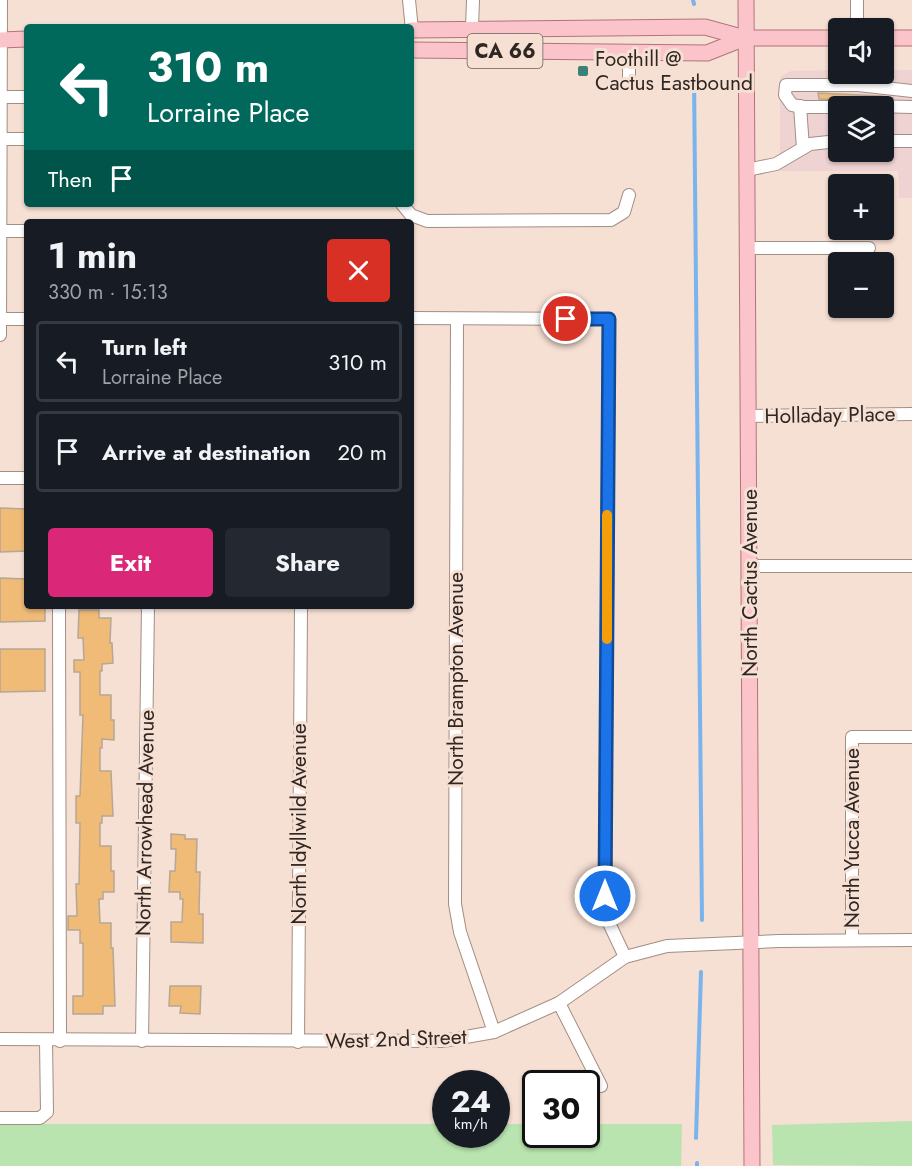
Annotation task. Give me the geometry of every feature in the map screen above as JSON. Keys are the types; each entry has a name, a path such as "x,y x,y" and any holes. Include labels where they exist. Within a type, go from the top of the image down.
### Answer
{"main road":[{"name":"North Cactus Avenue","path":"746,0 752,1166"},
{"name":"CA 66","path":"414,30 705,27 745,38"},
{"path":"745,38 828,38"},
{"name":"CA 66","path":"414,50 707,53 745,38"},
{"path":"894,38 912,38"},
{"path":"0,39 24,39"}],"street":[{"path":"0,335 1,0"},
{"path":"409,0 411,24"},
{"path":"472,28 473,0"},
{"path":"857,0 857,18"},
{"path":"629,52 629,83"},
{"path":"828,107 792,105 785,95 786,85 858,85 912,91"},
{"path":"1,97 24,97"},
{"path":"800,106 800,149"},
{"path":"894,107 912,107"},
{"path":"1,139 24,139"},
{"path":"747,170 776,164 800,149 828,141"},
{"path":"894,141 912,141"},
{"path":"404,207 411,215 428,221 611,220 624,212 629,195"},
{"path":"1,231 24,231"},
{"path":"747,248 869,248"},
{"path":"414,318 609,319 605,896 609,923 625,957"},
{"path":"0,319 24,319"},
{"name":"North Brampton Avenue","path":"457,319 455,904 460,932 494,1032"},
{"name":"Holladay Place","path":"749,416 912,414"},
{"path":"0,478 24,478"},
{"path":"750,566 912,566"},
{"path":"59,609 60,1041"},
{"name":"North Arrowhead Avenue","path":"142,1041 148,609"},
{"name":"North Idyllwild Avenue","path":"298,1042 301,609"},
{"name":"North Yucca Avenue","path":"852,939 852,737 912,737"},
{"name":"West 2nd Street","path":"0,1039 443,1041 494,1032 559,1003 625,957 667,946 852,939 912,940"},
{"path":"559,1003 601,1086"},
{"path":"0,1118 40,1118 47,1112 46,1041"}],"shaded area":[{"path":"828,70 828,84 894,84 894,70 912,70 912,198 899,198 898,171 780,171 780,77 791,71"}],"green space":[{"path":"912,1121 912,1166 773,1165 772,1125"},
{"path":"0,1124 432,1124 432,1148 510,1148 510,1124 522,1124 522,1148 600,1148 600,1124 682,1124 681,1166 0,1166"}],"building":[{"path":"818,93 881,96 828,96 828,99 819,99"},
{"path":"0,508 24,509 24,551 0,552"},
{"path":"0,578 24,579 24,609 45,609 45,621 0,622"},
{"path":"79,610 99,610 99,618 111,618 110,643 112,643 113,663 102,664 100,695 111,695 114,740 102,739 100,771 111,771 113,816 102,816 100,846 111,846 114,892 103,892 103,899 99,899 100,923 111,923 115,1006 103,1006 103,1014 73,1014 73,996 83,996 83,943 80,943 80,930 68,930 68,916 77,916 76,884 79,884 80,823 76,823 76,796 80,796 83,715 80,715 80,672 74,672 74,660 84,660 83,638 78,638"},
{"path":"0,649 45,649 45,691 0,692"},
{"path":"171,834 185,835 185,839 197,839 196,872 200,872 199,914 203,914 203,943 171,942 171,922 182,922 183,899 180,899 180,892 169,892 170,871 175,871 176,849 171,849"},
{"path":"170,986 201,986 200,1014 180,1013 181,1006 169,1006"}],"waterway":[{"path":"693,0 694,4"},
{"path":"694,76 702,920"},
{"path":"696,1138 701,972"}],"slow traffic":[{"path":"607,515 607,639"}],"place":[{"name":"Foothill @ Cactus Eastbound","path":"583,71"}],"route":[{"path":"566,319 609,319 605,896"}]}
